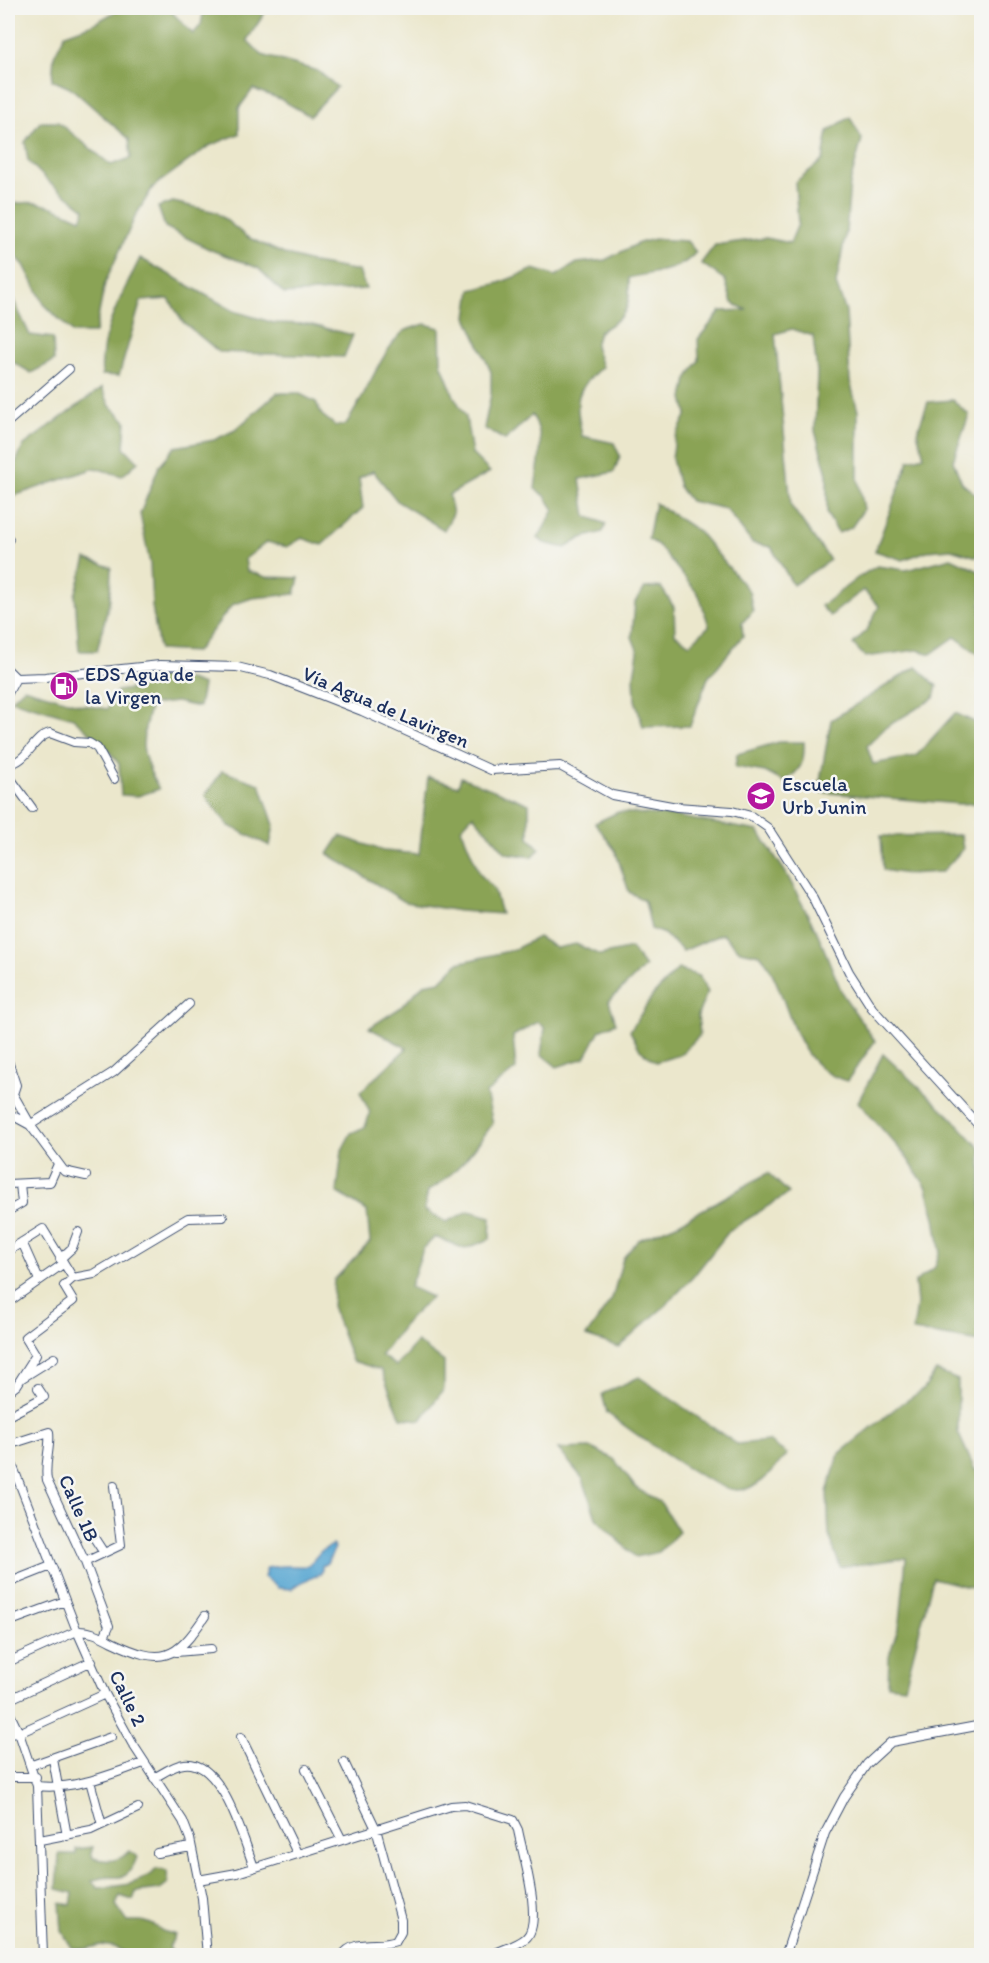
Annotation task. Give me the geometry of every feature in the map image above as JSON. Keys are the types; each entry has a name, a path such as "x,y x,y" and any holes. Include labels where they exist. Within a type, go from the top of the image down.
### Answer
{"street":[{"path":"8,422 69,369"},
{"name":"Vía Agua de Lavirgen","path":"16,678 200,664 237,667 270,675 362,711 491,770 560,766 612,795 677,807 732,811 751,816 768,828 813,898 849,972 872,1008 981,1129"},
{"path":"8,670 16,678 8,693"},
{"path":"8,764 23,758 42,737 50,734 74,742 89,743 97,748 114,779"},
{"path":"8,775 32,808"},
{"path":"30,1125 114,1072 189,1004"},
{"path":"8,1061 16,1085 13,1094 30,1125 64,1171 86,1176"},
{"path":"8,1113 30,1125"},
{"path":"8,1184 50,1182 58,1164"},
{"path":"8,1211 22,1203 20,1184"},
{"path":"8,1392 36,1355 25,1337 73,1301 64,1286 73,1278 94,1274 188,1218 224,1217"},
{"path":"8,1251 43,1229 73,1278"},
{"path":"8,1294 10,1301 62,1261 72,1248 78,1232"},
{"path":"22,1242 39,1280"},
{"path":"19,1380 54,1358"},
{"path":"8,1416 44,1397 38,1388"},
{"name":"Calle 1B","path":"8,1445 48,1432 50,1441 45,1469 47,1480 85,1562"},
{"name":"Calle 2","path":"8,1458 77,1631 105,1694 144,1763 183,1821 198,1880 207,1956"},
{"path":"104,1637 109,1626 85,1562 121,1545 114,1486"},
{"path":"92,1533 104,1552"},
{"path":"8,1583 51,1566"},
{"path":"8,1622 65,1601"},
{"path":"176,1652 190,1640 205,1616"},
{"path":"8,1662 77,1631 86,1630 123,1647 151,1655 211,1649"},
{"path":"8,1700 92,1661"},
{"path":"8,1734 19,1733 105,1694"},
{"path":"8,1710 36,1777 43,1956"},
{"path":"785,1956 825,1833 844,1797 867,1764 891,1742 981,1725"},
{"path":"32,1765 111,1737"},
{"path":"241,1737 297,1853"},
{"path":"53,1759 67,1836"},
{"path":"342,1956 348,1948 361,1944 387,1945 396,1941 401,1932 401,1920 376,1829 344,1762"},
{"path":"37,1786 60,1788 90,1781 144,1763"},
{"path":"154,1778 182,1764 197,1764 203,1768 216,1780 228,1800 254,1867"},
{"path":"306,1769 342,1840"},
{"path":"8,1777 36,1777"},
{"path":"90,1781 102,1825"},
{"path":"198,1880 222,1877 451,1806 465,1805 513,1820 518,1830 534,1915 532,1931 525,1939 489,1956"},
{"path":"40,1840 67,1836 102,1825 138,1808"},
{"path":"157,1853 191,1847"}],"green space":[{"path":"122,8 168,8 193,34 201,25 204,8 268,8 247,40 262,55 318,71 337,87 310,116 280,99 253,89 239,108 239,134 209,146 153,187 136,215 105,283 95,333 73,333 44,304 24,265 8,248 8,205 38,203 54,207 81,219 85,209 49,182 28,161 25,142 40,122 58,122 111,165 131,158 129,139 72,89 52,80 54,56 65,34 93,24"},
{"path":"850,117 862,139 850,183 846,232 836,284 846,312 850,381 858,411 858,479 864,509 851,528 838,533 827,514 827,474 815,431 817,372 813,336 792,329 775,334 791,506 830,560 793,585 771,547 752,543 726,509 690,501 679,487 672,459 675,438 687,414 683,398 687,379 699,360 698,339 721,311 747,310 732,303 725,280 701,263 715,245 766,238 790,243 798,224 795,182 823,160 828,131"},
{"path":"173,202 216,212 247,237 284,254 314,263 359,271 366,289 284,294 258,268 211,250 165,227 158,207"},
{"path":"655,239 687,241 696,252 682,264 629,278 629,298 625,311 621,317 599,332 595,346 602,367 586,383 579,397 578,413 582,436 614,443 620,456 614,472 580,479 586,516 606,524 603,532 582,538 565,548 544,543 538,538 554,510 545,496 535,489 540,451 537,424 532,415 505,440 484,428 491,394 491,372 467,317 471,290 499,283 534,269 556,276 577,263 605,260 639,243"},
{"path":"140,258 234,311 274,323 308,324 353,335 344,357 219,352 183,322 169,299 141,301 119,376 102,375 104,344 108,329 119,300"},
{"path":"8,297 12,297 30,335 53,338 54,361 31,373 8,359"},
{"path":"425,324 440,328 441,363 454,396 466,417 472,454 490,472 449,495 453,514 444,530 398,502 373,471 359,478 363,508 322,545 302,538 287,547 267,542 245,559 247,571 266,577 299,578 295,594 252,598 232,605 196,652 159,650 152,606 150,564 140,514 159,466 175,447 214,440 235,430 277,393 298,393 316,402 322,415 336,426 345,425 395,340 403,332"},
{"path":"102,388 110,406 126,421 124,447 138,462 122,476 95,468 8,498 8,478 24,445"},
{"path":"953,400 969,415 953,461 962,483 981,499 977,557 951,549 927,551 903,560 875,551 909,460 924,456 917,432 928,402"},
{"path":"655,503 698,531 749,591 753,611 742,623 743,636 708,678 690,726 643,727 635,700 634,676 638,652 632,637 635,602 645,588 661,587 674,607 675,634 690,644 709,626 699,595 658,545 648,539"},
{"path":"951,558 981,572 981,656 955,637 931,654 917,650 865,657 853,644 867,630 879,606 863,590 830,616 821,606 877,566 906,570"},
{"path":"86,559 111,567 110,599 97,651 79,651 75,595"},
{"path":"916,667 937,686 934,698 886,727 867,746 873,764 916,756 955,713 981,725 981,803 959,804 818,792 831,720"},
{"path":"178,676 203,685 199,707 176,702 151,705 143,748 148,766 159,789 138,796 121,795 119,764 105,746 73,718 11,700 24,688 78,704 107,709 117,691 139,688 150,677"},
{"path":"779,742 804,742 801,765 784,782 765,772 735,767 737,754"},
{"path":"222,771 260,784 274,825 270,846 229,826 205,796"},
{"path":"428,777 458,786 461,777 529,804 529,838 540,849 532,857 506,853 473,815 461,828 480,874 494,889 501,914 459,911 405,902 328,854 340,836 384,851 419,854"},
{"path":"618,812 674,816 758,831 786,873 818,934 843,995 875,1041 847,1081 828,1073 813,1061 802,1046 780,990 761,955 740,951 722,934 683,951 664,934 651,929 645,901 629,892 615,850 595,823"},
{"path":"961,835 963,849 942,872 907,874 883,870 881,836"},
{"path":"538,937 556,948 576,944 600,955 631,948 645,967 609,1001 616,1023 600,1030 585,1058 557,1067 541,1054 545,1028 538,1022 513,1036 516,1069 486,1093 493,1123 456,1170 428,1191 424,1210 446,1222 469,1211 491,1217 490,1239 465,1249 435,1237 423,1249 410,1287 432,1297 407,1321 381,1355 396,1366 417,1342 444,1362 444,1389 421,1420 401,1418 381,1370 352,1361 332,1306 334,1280 370,1242 367,1211 337,1192 342,1150 351,1133 365,1127 370,1113 360,1092 407,1048 369,1028 400,1008 424,984 440,981 458,963 513,950"},
{"path":"678,969 699,976 707,992 698,1015 700,1035 680,1055 656,1062 640,1050 630,1031 653,995"},
{"path":"883,1054 950,1116 981,1149 981,1342 913,1331 917,1304 915,1282 935,1267 940,1250 927,1188 905,1155 858,1102"},
{"path":"768,1173 789,1193 730,1230 693,1277 666,1305 619,1347 586,1336 612,1299 623,1258 638,1240 679,1223"},
{"path":"936,1371 958,1380 958,1432 975,1470 981,1471 981,1590 933,1578 905,1687 888,1685 889,1656 900,1622 906,1558 840,1567 829,1535 827,1492 839,1454 897,1407 924,1389"},
{"path":"639,1377 737,1444 768,1441 787,1454 765,1478 753,1487 737,1490 709,1480 671,1458 607,1413 602,1394"},
{"path":"591,1448 614,1459 636,1488 661,1503 679,1532 659,1552 635,1557 596,1518 583,1479 558,1449"},
{"path":"93,1847 91,1853 93,1858 117,1859 130,1851 137,1857 133,1867 123,1876 92,1881 98,1888 136,1882 157,1869 167,1871 168,1883 160,1889 136,1892 133,1900 120,1896 116,1905 127,1921 145,1922 175,1935 169,1948 172,1955 129,1955 115,1947 101,1945 85,1949 72,1948 62,1931 60,1903 71,1905 73,1893 57,1889 59,1854 76,1854 76,1849"}],"water":[{"path":"332,1545 335,1548 327,1563 322,1566 322,1572 292,1589 278,1588 264,1577 267,1568 308,1566 321,1551"}],"place":[{"name":"EDS Agua de la Virgen","path":"64,686"},
{"name":"Escuela Urb Junin","path":"761,796"}]}
